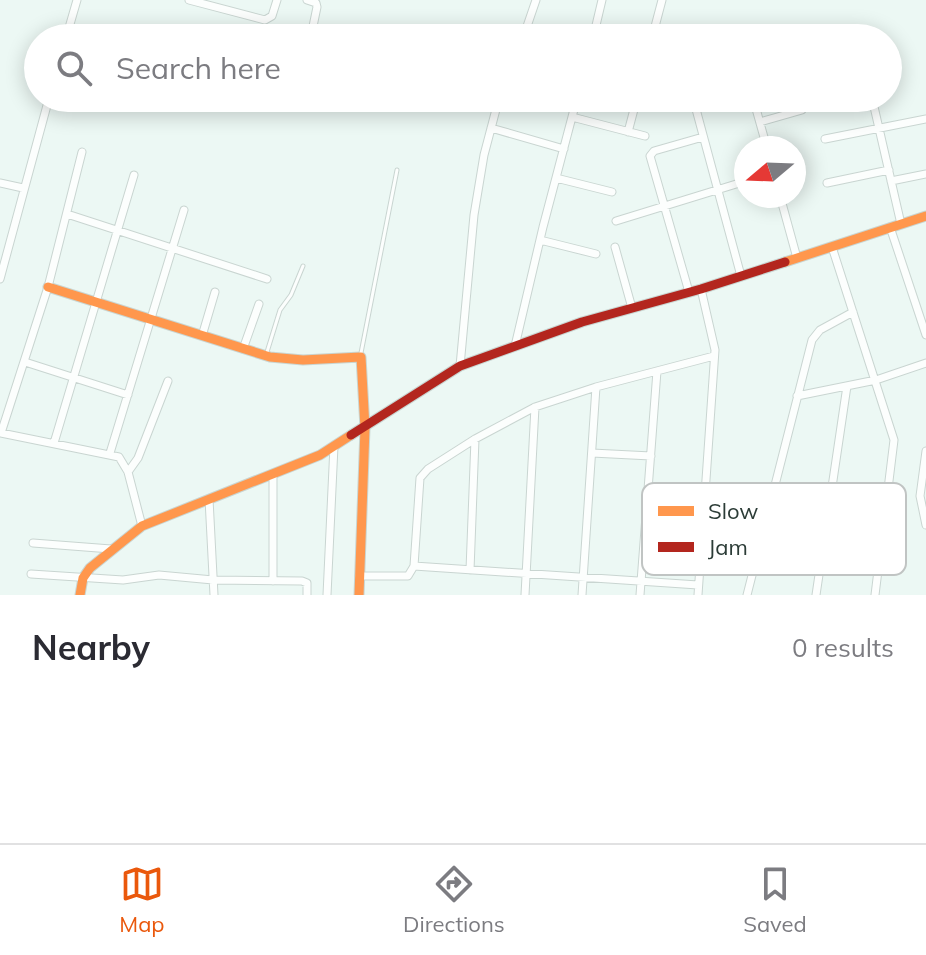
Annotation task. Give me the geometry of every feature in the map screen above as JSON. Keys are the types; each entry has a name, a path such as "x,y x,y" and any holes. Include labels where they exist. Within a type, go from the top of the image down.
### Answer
{"street":[{"path":"70,24 77,0"},
{"path":"189,0 265,20 272,16 277,0"},
{"path":"307,0 316,3 313,24"},
{"path":"528,24 536,0"},
{"path":"596,24 602,0"},
{"path":"656,24 662,0"},
{"path":"0,279 45,112"},
{"path":"460,366 474,215 495,112"},
{"path":"515,346 573,112"},
{"path":"628,132 633,112"},
{"path":"697,112 741,276"},
{"path":"757,112 764,136"},
{"path":"760,122 795,112"},
{"path":"875,112 901,224"},
{"path":"572,117 645,136"},
{"path":"825,139 926,119"},
{"path":"491,128 564,149"},
{"path":"689,292 651,153 703,137"},
{"path":"82,152 48,287 1,433 119,457 128,472 142,526"},
{"path":"827,183 889,170"},
{"path":"891,181 926,174"},
{"path":"54,443 134,175"},
{"path":"556,178 612,192"},
{"path":"0,183 23,188"},
{"path":"616,221 734,184"},
{"path":"783,208 797,258"},
{"path":"110,453 184,210"},
{"path":"67,214 267,279"},
{"path":"80,595 83,578 111,549 142,526 320,455 460,366 582,322 701,289 926,216"},
{"path":"890,227 926,335"},
{"path":"0,240 9,242"},
{"path":"540,240 596,254"},
{"path":"615,247 632,308"},
{"path":"832,247 894,440 889,483"},
{"path":"48,287 266,356 303,360 361,357 365,428 359,595"},
{"path":"701,289 712,330 714,356 705,483"},
{"path":"202,336 215,292"},
{"path":"243,349 259,304"},
{"path":"775,483 810,347 816,334 853,312"},
{"path":"359,576 408,576 414,566 420,478 428,469 475,439 535,407 596,387 714,356"},
{"path":"25,362 128,395"},
{"path":"797,396 876,380 926,363"},
{"path":"649,483 657,371"},
{"path":"128,472 138,458 168,381"},
{"path":"833,483 847,386"},
{"path":"582,595 596,387"},
{"path":"525,595 535,407"},
{"path":"470,570 475,439"},
{"path":"327,595 334,446"},
{"path":"926,451 921,509 926,525"},
{"path":"592,453 651,456"},
{"path":"273,474 273,581"},
{"path":"209,499 214,595"},
{"path":"33,543 111,549"},
{"path":"414,566 698,585"},
{"path":"31,574 132,580 159,575 213,580 305,582 307,595"},
{"path":"640,595 642,575"},
{"path":"698,595 699,575"},
{"path":"747,595 752,575"},
{"path":"816,595 819,575"},
{"path":"875,595 877,575"}],"lane":[{"path":"361,357 397,170"},
{"path":"266,356 280,310 291,295 303,266"}],"traffic: slow":[{"path":"785,262 926,216"},
{"path":"48,287 270,357 303,360 361,357 365,428 359,595"},
{"path":"80,595 83,578 90,568 142,526 320,455 351,435"}],"traffic: jam":[{"path":"351,435 460,366 582,322 785,262"}]}
